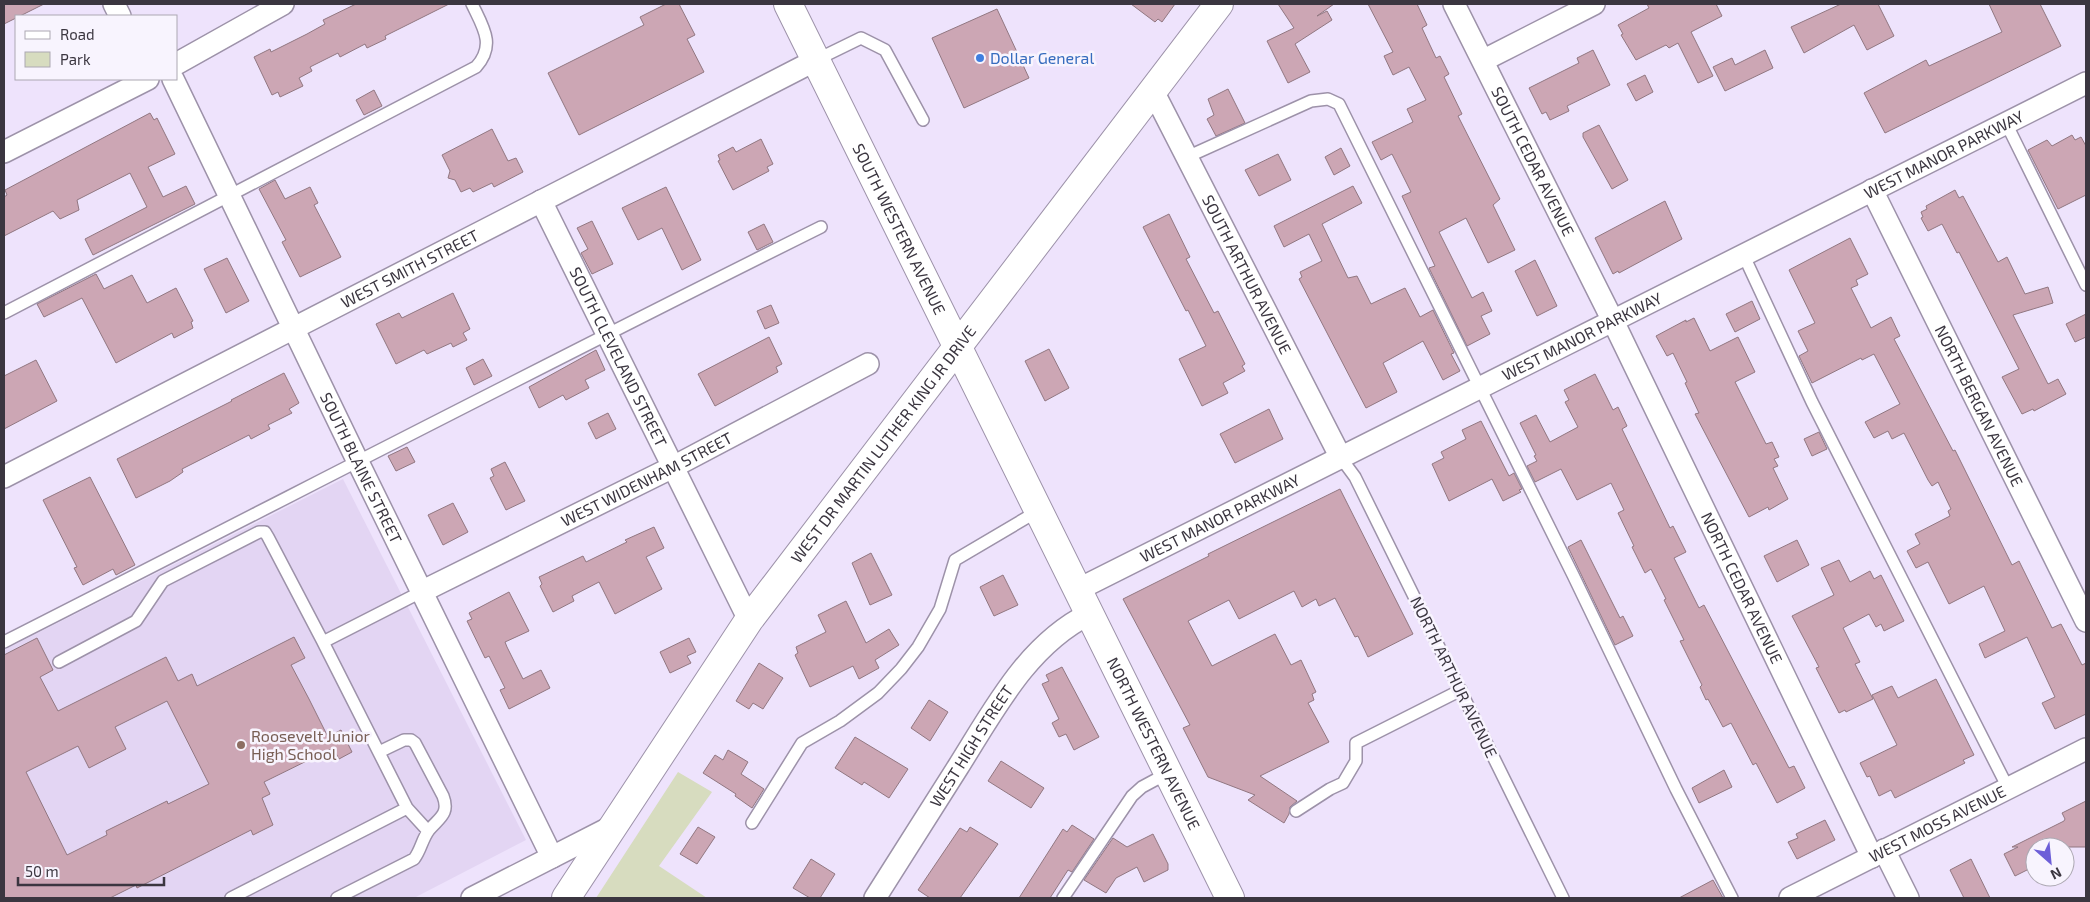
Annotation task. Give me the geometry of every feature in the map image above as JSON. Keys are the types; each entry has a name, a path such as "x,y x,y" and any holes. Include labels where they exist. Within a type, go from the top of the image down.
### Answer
{"main road":[{"name":"SOUTH WESTERN AVENUE","path":"788,4 1077,590"},
{"name":"WEST DR MARTIN LUTHER KING JR DRIVE","path":"566,898 611,826 749,620 1219,4"},
{"name":"NORTH WESTERN AVENUE","path":"1077,590 1230,898"}],"street":[{"path":"178,63 283,4"},
{"name":"SOUTH CEDAR AVENUE","path":"1454,4 1484,60 1612,319"},
{"path":"1484,60 1594,4"},
{"name":"WEST SMITH STREET","path":"4,477 816,60"},
{"path":"4,152 146,80"},
{"name":"SOUTH BLAINE STREET","path":"173,80 552,857"},
{"name":"WEST MANOR PARKWAY","path":"1077,590 1480,388 1612,319 2086,83"},
{"name":"SOUTH ARTHUR AVENUE","path":"1153,91 1341,458"},
{"name":"NORTH BERGAN AVENUE","path":"1872,190 2086,622"},
{"name":"SOUTH CLEVELAND STREET","path":"541,201 749,620"},
{"name":"NORTH CEDAR AVENUE","path":"1612,319 1878,854 1908,898"},
{"name":"WEST WIDENHAM STREET","path":"423,591 673,468 868,364"},
{"name":"WEST HIGH STREET","path":"875,898 1010,686 1042,648 1070,624 1089,614"},
{"name":"WEST MOSS AVENUE","path":"1790,898 2086,749"},
{"path":"472,898 611,826"}],"lane":[{"path":"4,313 476,67 485,57 487,42 483,26 472,4"},
{"path":"816,60 862,38 885,50 923,120"},
{"path":"1187,157 1311,101 1328,98 1340,104 1676,790 1732,898"},
{"path":"2006,123 2086,285"},
{"path":"4,642 358,462 606,333 821,226"},
{"path":"1743,254 1812,402 2008,788"},
{"name":"NORTH ARTHUR AVENUE","path":"1341,458 1355,477 1562,898"},
{"path":"752,823 802,743 840,721 878,693 906,661 940,608 955,560 1038,511"},
{"path":"59,662 136,621 163,581 259,532 265,532 407,808 428,831"},
{"path":"323,642 423,591"},
{"path":"1296,811 1343,783 1356,761 1356,743 1461,690"},
{"path":"337,898 414,859 428,831 444,814 447,806 415,743 411,740 404,740 379,752"},
{"path":"1064,898 1132,796 1142,787 1168,773"},
{"path":"231,898 407,808"}],"shaded area":[{"name":"Roosevelt Junior High School","path":"343,479 526,840 414,898 4,898 4,650"}],"green space":[{"path":"678,772 712,792 659,866 707,898 596,898"}],"building":[{"path":"4,4 44,4 22,15 15,15 15,18 4,24"},
{"path":"356,4 449,4 385,36 386,39 367,48 365,44 340,57 338,53 310,67 312,71 299,78 303,86 280,97 278,92 272,95 254,57 270,49 271,52 307,34 325,24 323,20"},
{"path":"666,4 679,4 695,35 687,39 704,72 579,135 548,73 644,25 640,17"},
{"path":"1131,4 1175,4 1162,22 1158,19 1155,22"},
{"path":"1278,4 1334,4 1317,16 1327,11 1332,20 1295,44 1310,72 1288,83 1267,41 1294,28"},
{"path":"1368,4 1417,4 1427,25 1422,28 1436,58 1440,56 1449,74 1444,77 1462,114 1458,116 1500,199 1493,205 1515,250 1488,263 1466,218 1439,232 1472,298 1483,292 1492,311 1481,316 1490,334 1467,346 1429,268 1435,266 1402,196 1411,192 1392,154 1381,160 1372,142 1413,122 1407,109 1426,100 1409,67 1393,75 1384,56 1393,52"},
{"path":"1647,4 1716,4 1722,16 1691,32 1713,76 1698,83 1678,43 1669,48 1666,45 1636,60 1621,35 1623,34 1618,25 1649,8"},
{"path":"1841,4 1878,4 1894,36 1867,50 1854,25 1804,53 1791,27"},
{"path":"1989,4 2040,4 2061,46 1885,133 1864,93 1926,60 1929,66 2002,32"},
{"name":"Dollar General","path":"997,9 1029,78 964,108 932,38"},
{"path":"1593,50 1610,85 1567,106 1569,111 1550,120 1546,112 1542,114 1529,88 1579,63 1577,58"},
{"path":"1765,50 1773,68 1725,91 1713,67 1732,58 1735,65"},
{"path":"1645,75 1653,92 1636,101 1627,84"},
{"path":"1228,89 1245,123 1216,136 1207,119 1214,115 1208,99"},
{"path":"374,90 382,106 364,115 356,100"},
{"path":"150,113 154,120 157,118 175,154 148,167 163,197 186,186 195,204 93,255 85,239 147,207 130,173 77,200 79,210 60,219 53,211 4,236 4,197 7,195 5,190"},
{"path":"1599,125 1628,180 1612,189 1583,137 1583,133"},
{"path":"492,129 508,161 516,158 523,172 494,187 492,183 473,192 470,188 461,192 455,180 448,178 450,171 442,155"},
{"path":"2072,135 2075,140 2081,137 2086,146 2086,195 2058,209 2028,150 2047,140 2052,146"},
{"path":"761,139 773,164 767,167 769,171 733,190 718,161 720,160 718,155 733,147 736,152"},
{"path":"1341,148 1350,166 1334,175 1325,157"},
{"path":"1278,154 1291,180 1259,196 1245,170"},
{"path":"275,180 285,199 310,187 318,203 314,205 341,257 300,277 282,242 286,240 259,189"},
{"path":"1353,186 1362,203 1322,224 1348,278 1357,276 1371,304 1405,288 1420,317 1433,310 1454,353 1451,354 1460,371 1443,380 1423,341 1383,363 1397,392 1366,408 1299,279 1302,277 1300,272 1322,261 1309,234 1284,247 1274,226"},
{"path":"666,187 701,260 682,270 662,228 638,240 622,208"},
{"path":"1955,190 1959,198 1963,196 1998,262 2007,257 2025,294 2048,287 2053,303 2013,315 2048,384 2058,379 2066,394 2034,411 2033,409 2022,414 2002,377 2019,369 1959,252 1957,253 1942,224 1928,231 1921,218 1923,217 1921,212 1927,209 1926,206"},
{"path":"1665,201 1682,239 1619,273 1618,271 1613,274 1595,238"},
{"path":"1169,214 1190,257 1186,259 1214,313 1218,311 1245,364 1242,366 1245,371 1223,383 1228,393 1202,406 1179,359 1206,346 1143,227"},
{"path":"592,221 613,264 592,274 581,253 588,249 577,228"},
{"path":"764,224 773,242 757,250 748,232"},
{"path":"1850,238 1868,274 1856,280 1858,285 1851,288 1871,328 1891,317 1900,336 1894,339 1953,451 1955,450 2012,565 2019,561 2052,628 2061,624 2082,665 2086,663 2086,714 2055,729 2042,703 2055,697 2027,637 1985,658 1979,644 2005,631 1984,586 1949,604 1928,562 1916,568 1907,551 1920,544 1915,534 1950,516 1948,511 1951,509 1938,482 1932,486 1928,480 1904,433 1892,439 1888,431 1874,438 1865,422 1900,404 1874,354 1862,360 1861,358 1812,383 1799,356 1808,351 1798,331 1815,323 1789,270"},
{"path":"227,258 249,301 226,313 204,269"},
{"path":"1535,260 1557,306 1537,316 1515,271"},
{"path":"96,274 104,289 132,275 147,303 176,288 193,321 191,322 193,328 174,338 172,333 116,363 82,298 44,317 37,304"},
{"path":"453,293 470,329 463,333 467,340 453,347 451,343 427,354 424,350 396,364 376,324 399,313 402,318"},
{"path":"1752,301 1760,319 1735,332 1726,314"},
{"path":"771,305 779,323 765,329 757,311"},
{"path":"2086,314 2086,337 2075,342 2066,324"},
{"path":"1694,318 1710,351 1738,337 1755,372 1735,382 1766,444 1772,442 1779,457 1774,459 1778,466 1773,468 1788,499 1769,510 1768,507 1749,517 1695,414 1699,413 1673,353 1667,356 1656,336 1686,320 1686,322"},
{"path":"769,337 782,364 776,367 778,372 715,406 698,374"},
{"path":"1049,349 1069,388 1045,401 1025,361"},
{"path":"596,350 605,370 585,380 589,388 566,400 563,395 539,408 529,387"},
{"path":"483,359 492,376 474,385 466,368"},
{"path":"36,360 57,401 4,429 4,376"},
{"path":"284,373 299,403 289,409 292,413 268,425 270,429 251,439 249,435 182,469 183,472 170,481 136,498 117,459"},
{"path":"1595,374 1613,410 1618,407 1627,426 1622,429 1670,528 1673,526 1686,552 1674,558 1699,608 1704,605 1789,768 1794,766 1805,788 1777,803 1756,763 1753,765 1731,723 1723,727 1708,699 1706,700 1700,687 1702,685 1680,641 1684,640 1664,600 1666,599 1651,569 1645,573 1632,547 1634,546 1618,513 1624,510 1611,483 1577,500 1561,469 1535,482 1527,466 1537,461 1534,456 1536,455 1520,423 1536,415 1550,442 1578,427 1565,402 1569,400 1564,390"},
{"path":"1269,409 1283,439 1235,463 1220,434"},
{"path":"608,413 616,429 596,439 588,423"},
{"path":"1481,421 1509,476 1514,473 1522,489 1519,490 1521,492 1503,501 1492,479 1449,501 1432,464 1444,458 1441,452 1466,439 1462,430"},
{"path":"1819,432 1827,449 1812,456 1804,439"},
{"path":"407,447 415,462 396,471 388,456"},
{"path":"505,462 525,501 506,510 490,478 494,476 491,469"},
{"path":"90,477 135,565 116,575 113,569 83,585 74,568 77,567 43,500"},
{"path":"1340,489 1413,634 1368,657 1358,636 1355,637 1335,598 1319,606 1316,599 1302,607 1294,591 1239,619 1229,600 1188,621 1212,666 1275,634 1291,665 1301,660 1316,692 1312,694 1314,700 1308,703 1329,742 1260,776 1297,801 1290,807 1289,814 1284,823 1248,800 1255,795 1208,777 1183,728 1190,725 1123,599 1209,556 1208,554"},
{"path":"453,503 468,532 443,545 428,515"},
{"path":"654,527 664,548 646,557 662,589 615,614 599,582 572,596 574,601 553,612 540,586 542,584 539,577 583,556 586,562 627,542 625,540"},
{"path":"1581,540 1620,618 1623,616 1633,636 1615,645 1568,547"},
{"path":"1797,540 1809,565 1777,582 1764,556"},
{"path":"871,553 892,595 870,605 852,563"},
{"path":"1839,560 1850,582 1870,571 1874,579 1881,575 1904,621 1884,631 1881,624 1876,627 1869,614 1843,628 1860,662 1855,664 1873,699 1846,712 1845,710 1839,713 1816,668 1819,667 1792,616 1834,595 1821,568"},
{"path":"1003,575 1018,605 994,616 980,587"},
{"path":"509,592 529,631 505,642 507,647 523,679 541,670 550,688 509,709 500,690 505,688 489,656 485,658 467,621 472,619 469,613"},
{"path":"846,601 866,643 889,629 899,645 875,660 879,668 859,679 853,666 810,687 795,655 798,653 796,647 826,632 818,615"},
{"path":"294,637 305,658 291,665 328,737 341,730 352,752 339,759 333,748 264,782 270,794 262,798 273,825 253,835 251,830 137,888 136,885 110,898 4,898 4,655 37,638 53,670 40,677 58,711 166,657 178,681 192,674 197,686","holes":["167,701 209,784 168,804 167,801 106,831 107,835 67,855 26,772 78,746 89,768 126,749 115,727"]},
{"path":"689,638 696,652 687,656 691,663 670,673 660,652"},
{"path":"759,663 783,678 763,709 753,703 749,709 736,701"},
{"path":"1062,667 1099,737 1074,750 1066,734 1059,737 1052,723 1059,719 1042,684 1049,681 1046,675"},
{"path":"1936,679 1974,755 1963,760 1965,763 1895,798 1891,790 1879,796 1870,776 1867,777 1860,763 1897,745 1872,695 1892,686 1898,698"},
{"path":"929,700 948,712 930,741 911,728"},
{"path":"855,737 908,769 889,798 864,782 862,785 835,768"},
{"path":"728,750 748,762 741,774 764,789 752,808 735,796 736,794 703,773 715,755 723,760"},
{"path":"1001,761 1044,788 1031,808 988,781"},
{"path":"1724,770 1732,787 1699,803 1692,788"},
{"path":"2086,801 2086,847 2075,847 2075,837 2032,837 2064,821 2062,813"},
{"path":"1825,820 1835,840 1797,859 1788,842 1798,838 1796,834"},
{"path":"1072,825 1094,839 1072,872 1068,870 1050,898 1019,898 1063,829 1067,832"},
{"path":"698,827 715,837 697,864 680,854"},
{"path":"970,827 998,844 960,898 930,898 918,890 960,828 967,832"},
{"path":"1153,834 1168,864 1168,870 1144,882 1137,867 1116,878 1106,893 1084,880 1113,838 1127,847"},
{"path":"2025,840 2025,871 2015,876 2004,854 2018,847 2012,847"},
{"path":"811,859 835,874 820,898 810,898 793,888"},
{"path":"1971,859 1990,898 1964,898 1950,870"},
{"path":"1713,880 1723,898 1679,898"}],"place":[{"name":"Dollar General","path":"980,58"},
{"name":"Roosevelt Junior High School","path":"241,745"}]}
